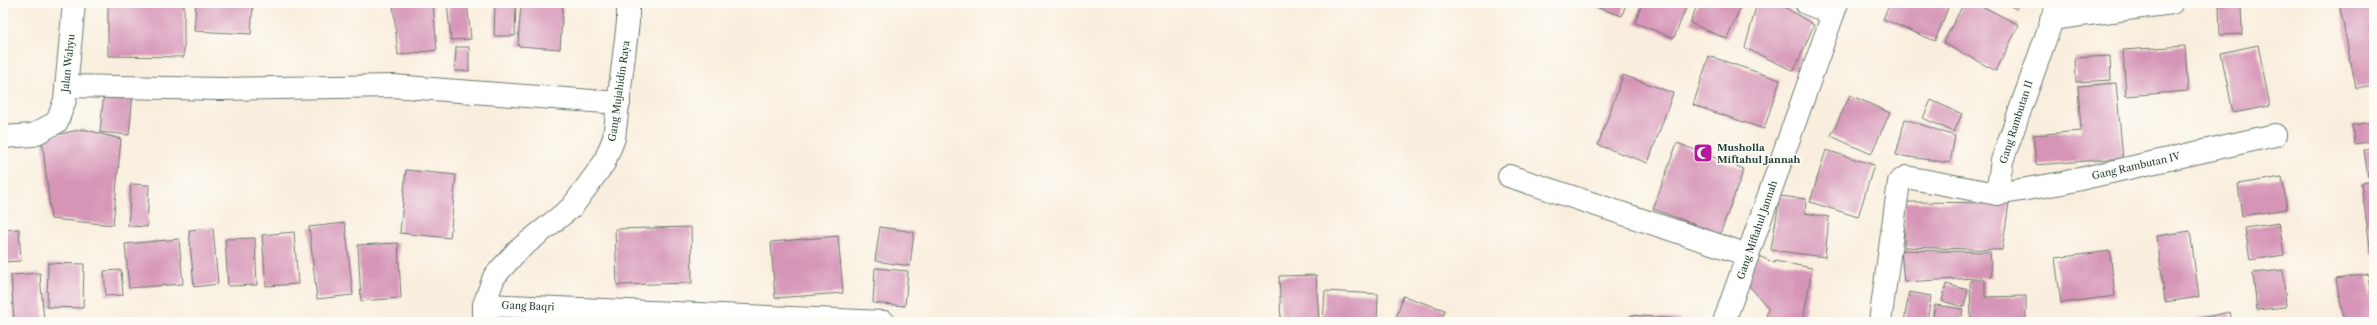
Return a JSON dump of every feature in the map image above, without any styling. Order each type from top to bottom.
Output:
[{"type":"street","name":"Jalan Wahyu","points":[[3,137],[33,135],[57,122],[65,100],[74,3]]},
{"type":"street","name":"Gang Mujahidin Raya","points":[[484,313],[494,277],[517,251],[572,207],[604,163],[614,138],[628,22],[628,3]]},
{"type":"street","points":[[1806,3],[1835,9]]},
{"type":"street","points":[[2054,11],[2172,3]]},
{"type":"street","name":"Gang Miftahul Jannah","points":[[1724,322],[1835,9]]},
{"type":"street","name":"Gang Rambutan II","points":[[1997,194],[2002,161],[2054,11]]},
{"type":"street","points":[[66,86],[222,89],[393,86],[618,103]]},
{"type":"street","name":"Gang Rambutan IV","points":[[1997,194],[2062,183],[2275,135]]},
{"type":"street","points":[[1509,176],[1748,255]]},
{"type":"street","points":[[1880,322],[1899,182],[1906,178],[1997,194]]},
{"type":"street","name":"Gang Baqri","points":[[484,313],[884,322]]},
{"type":"building","points":[[108,3],[184,3],[184,57],[108,56]]},
{"type":"building","points":[[196,3],[253,3],[251,34],[194,31]]},
{"type":"building","points":[[393,3],[433,3],[437,50],[398,55]]},
{"type":"building","points":[[447,3],[467,3],[471,39],[451,40]]},
{"type":"building","points":[[495,3],[516,3],[515,36],[494,36]]},
{"type":"building","points":[[521,3],[563,3],[560,49],[518,46]]},
{"type":"building","points":[[1584,3],[1626,3],[1622,16]]},
{"type":"building","points":[[1642,3],[1688,3],[1674,38],[1635,23]]},
{"type":"building","points":[[1698,3],[1742,3],[1727,39],[1690,23]]},
{"type":"building","points":[[1757,3],[1786,3],[1786,8],[1814,25],[1794,71],[1745,48]]},
{"type":"building","points":[[1890,3],[1936,3],[1948,8],[1935,41],[1883,19]]},
{"type":"building","points":[[1964,3],[1976,3],[2019,25],[1996,71],[1943,43]]},
{"type":"building","points":[[2005,3],[2019,3],[2016,9]]},
{"type":"building","points":[[2339,3],[2374,3],[2374,85],[2356,88]]},
{"type":"building","points":[[2219,5],[2241,5],[2242,34],[2220,35]]},
{"type":"building","points":[[2258,45],[2270,106],[2233,113],[2221,53]]},
{"type":"building","points":[[2185,46],[2188,91],[2126,96],[2123,50]]},
{"type":"building","points":[[456,47],[469,47],[469,71],[455,71]]},
{"type":"building","points":[[1709,56],[1780,80],[1764,129],[1693,105]]},
{"type":"building","points":[[2110,56],[2111,80],[2076,82],[2075,58]]},
{"type":"building","points":[[1623,75],[1673,93],[1648,163],[1598,145]]},
{"type":"building","points":[[2116,83],[2123,158],[2036,165],[2033,135],[2081,131],[2078,86]]},
{"type":"building","points":[[104,90],[133,93],[129,135],[100,132]]},
{"type":"building","points":[[1850,95],[1890,113],[1871,154],[1831,136]]},
{"type":"building","points":[[1931,100],[1962,114],[1954,132],[1923,118]]},
{"type":"building","points":[[1905,119],[1955,136],[1950,163],[1896,155]]},
{"type":"building","points":[[2374,122],[2374,141],[2354,144],[2352,125]]},
{"type":"building","points":[[83,129],[121,139],[113,225],[51,219],[42,138]]},
{"type":"building","points":[[1677,143],[1744,169],[1720,234],[1653,209]]},
{"type":"building","points":[[2374,149],[2374,176],[2368,177],[2364,150]]},
{"type":"building","points":[[1826,150],[1874,165],[1858,217],[1810,202]]},
{"type":"building","points":[[406,170],[456,175],[450,238],[400,233]]},
{"type":"building","points":[[2282,177],[2287,209],[2242,216],[2238,184]]},
{"type":"building","points":[[2374,181],[2374,254],[2371,254],[2361,183]]},
{"type":"building","points":[[131,184],[149,185],[147,227],[128,226]]},
{"type":"building","points":[[1780,196],[1806,199],[1805,213],[1829,217],[1825,257],[1771,250]]},
{"type":"building","points":[[1905,202],[2009,203],[2002,250],[1904,247]]},
{"type":"building","points":[[345,223],[353,295],[317,299],[309,227]]},
{"type":"building","points":[[2279,223],[2284,255],[2250,260],[2245,228]]},
{"type":"building","points":[[691,227],[692,283],[617,285],[615,229]]},
{"type":"building","points":[[880,227],[914,232],[910,266],[875,261]]},
{"type":"building","points":[[213,228],[218,284],[194,287],[189,230]]},
{"type":"building","points":[[19,229],[21,261],[3,262],[3,230]]},
{"type":"building","points":[[2190,231],[2199,297],[2165,302],[2157,236]]},
{"type":"building","points":[[294,232],[298,284],[266,286],[262,235]]},
{"type":"building","points":[[838,236],[843,293],[775,298],[771,242]]},
{"type":"building","points":[[255,238],[257,285],[228,286],[225,239]]},
{"type":"building","points":[[179,239],[183,284],[129,288],[125,244]]},
{"type":"building","points":[[398,243],[401,298],[361,301],[358,245]]},
{"type":"building","points":[[1901,250],[1990,252],[1992,277],[1904,282]]},
{"type":"building","points":[[2110,251],[2115,296],[2061,303],[2055,258]]},
{"type":"building","points":[[1756,255],[1775,263],[1775,261],[1812,268],[1803,322],[1766,318],[1768,308],[1745,281]]},
{"type":"building","points":[[48,263],[84,264],[83,308],[47,307]]},
{"type":"building","points":[[875,268],[908,271],[905,306],[873,303]]},
{"type":"building","points":[[121,270],[123,295],[106,296],[104,271]]},
{"type":"building","points":[[2283,270],[2286,307],[2257,310],[2253,273]]},
{"type":"building","points":[[40,273],[44,322],[14,322],[11,275]]},
{"type":"building","points":[[2368,274],[2374,322],[2344,322],[2336,279]]},
{"type":"building","points":[[1316,275],[1319,322],[1281,322],[1279,276]]},
{"type":"building","points":[[1970,280],[1985,280],[1985,297],[2026,296],[2026,322],[1971,322]]},
{"type":"building","points":[[1946,284],[1968,290],[1964,307],[1942,301]]},
{"type":"building","points":[[1325,291],[1378,294],[1377,322],[1323,322]]},
{"type":"building","points":[[1909,292],[1931,296],[1927,322],[1904,322]]},
{"type":"building","points":[[1403,296],[1445,310],[1441,322],[1395,322]]},
{"type":"building","points":[[1935,305],[1963,309],[1961,322],[1932,322]]},
{"type":"building","points":[[2230,312],[2232,322],[2191,322],[2191,320]]},
{"type":"building","points":[[1631,315],[1680,319],[1680,322],[1630,322]]},
{"type":"place","name":"Musholla Miftahul Jannah","points":[[1703,153]]}]
